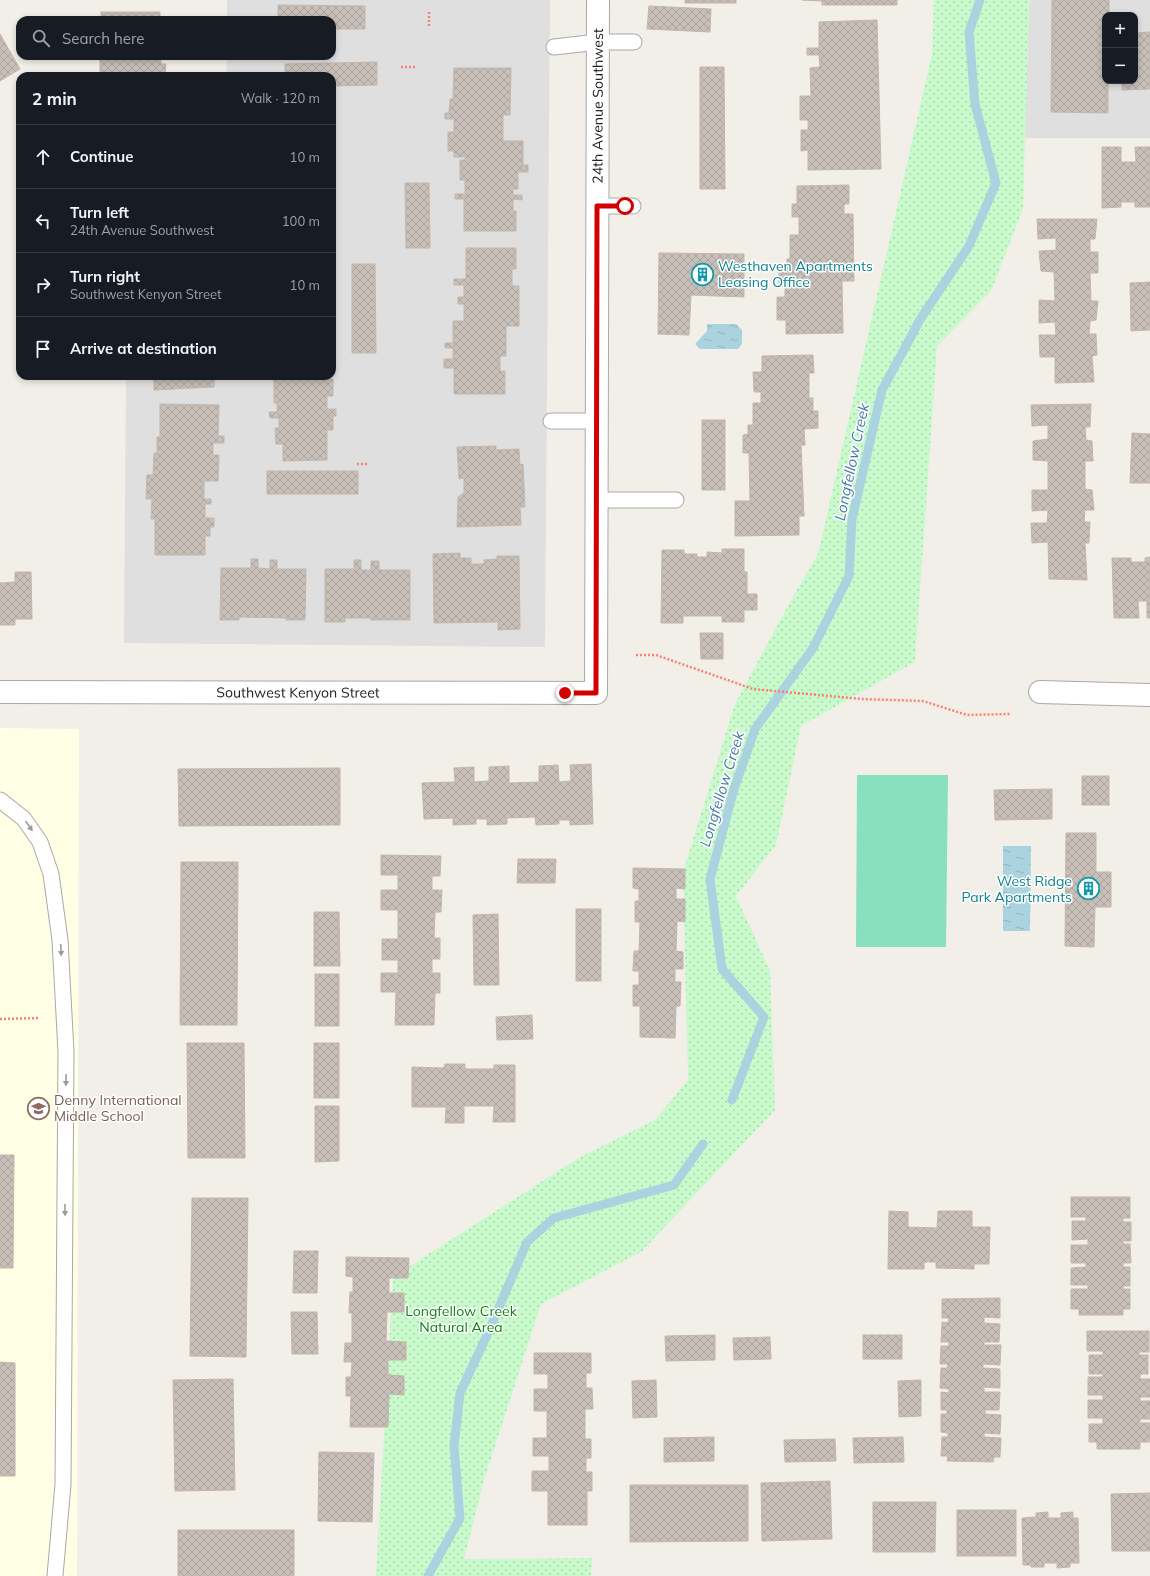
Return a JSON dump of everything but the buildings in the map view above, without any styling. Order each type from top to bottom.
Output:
[{"type":"street","name":"24th Avenue Southwest","points":[[596,693],[598,0]]},
{"type":"street","name":"Southwest Kenyon Street","points":[[0,692],[596,693]]},
{"type":"street","points":[[1040,692],[1150,695]]},
{"type":"lane","points":[[554,47],[598,42],[634,42]]},
{"type":"lane","points":[[597,206],[633,206]]},
{"type":"lane","points":[[551,421],[596,421]]},
{"type":"lane","points":[[596,500],[676,500]]},
{"type":"lane","points":[[0,800],[24,819],[40,842],[51,874],[60,940],[66,1052],[63,1484],[55,1576]]},
{"type":"path","points":[[429,12],[429,28]]},
{"type":"path","points":[[401,67],[417,67]]},
{"type":"path","points":[[357,464],[370,464]]},
{"type":"path","points":[[636,655],[656,655],[753,689],[862,699],[923,701],[966,715],[1010,714]]},
{"type":"path","points":[[0,1018],[46,1018]]},
{"type":"shaded area","points":[[227,0],[550,0],[545,647],[124,643],[126,380],[336,380],[336,72],[226,72],[227,60],[336,60],[336,16],[227,16]]},
{"type":"shaded area","points":[[1031,0],[1150,0],[1150,138],[1025,138],[1029,4]]},
{"type":"shaded area","name":"Denny International Middle School","points":[[0,728],[79,729],[77,1576],[0,1576]]},
{"type":"green space","name":"Longfellow Creek Natural Area","points":[[934,0],[1031,0],[1029,5],[1023,209],[991,291],[937,346],[915,662],[801,726],[776,845],[736,896],[770,971],[775,1110],[641,1252],[541,1304],[484,1480],[464,1559],[592,1558],[591,1576],[376,1576],[393,1277],[580,1157],[655,1120],[688,1080],[683,872],[735,704],[790,602],[818,554],[932,54]]},
{"type":"green space","points":[[857,775],[948,775],[946,947],[856,947]]},
{"type":"water","points":[[707,324],[736,324],[742,330],[742,344],[738,349],[700,349],[695,344],[707,331]]},
{"type":"water","points":[[1003,846],[1031,846],[1030,931],[1003,931]]},
{"type":"waterway","name":"Longfellow Creek","points":[[732,1100],[764,1017],[722,969],[710,879],[734,789],[755,729],[813,648],[849,576],[852,519],[882,390],[921,318],[969,246],[996,183],[975,104],[969,32],[980,0]]},
{"type":"waterway","name":"Longfellow Creek","points":[[428,1576],[460,1518],[454,1446],[460,1393],[527,1242],[554,1218],[674,1185],[703,1144]]},
{"type":"place","name":"Westhaven Apartments Leasing Office","points":[[702,274]]},
{"type":"place","name":"West Ridge Park Apartments","points":[[1088,889]]},
{"type":"place","name":"Denny International Middle School","points":[[39,1108]]},
{"type":"route","points":[[565,693],[596,693],[597,206],[625,206]]}]
